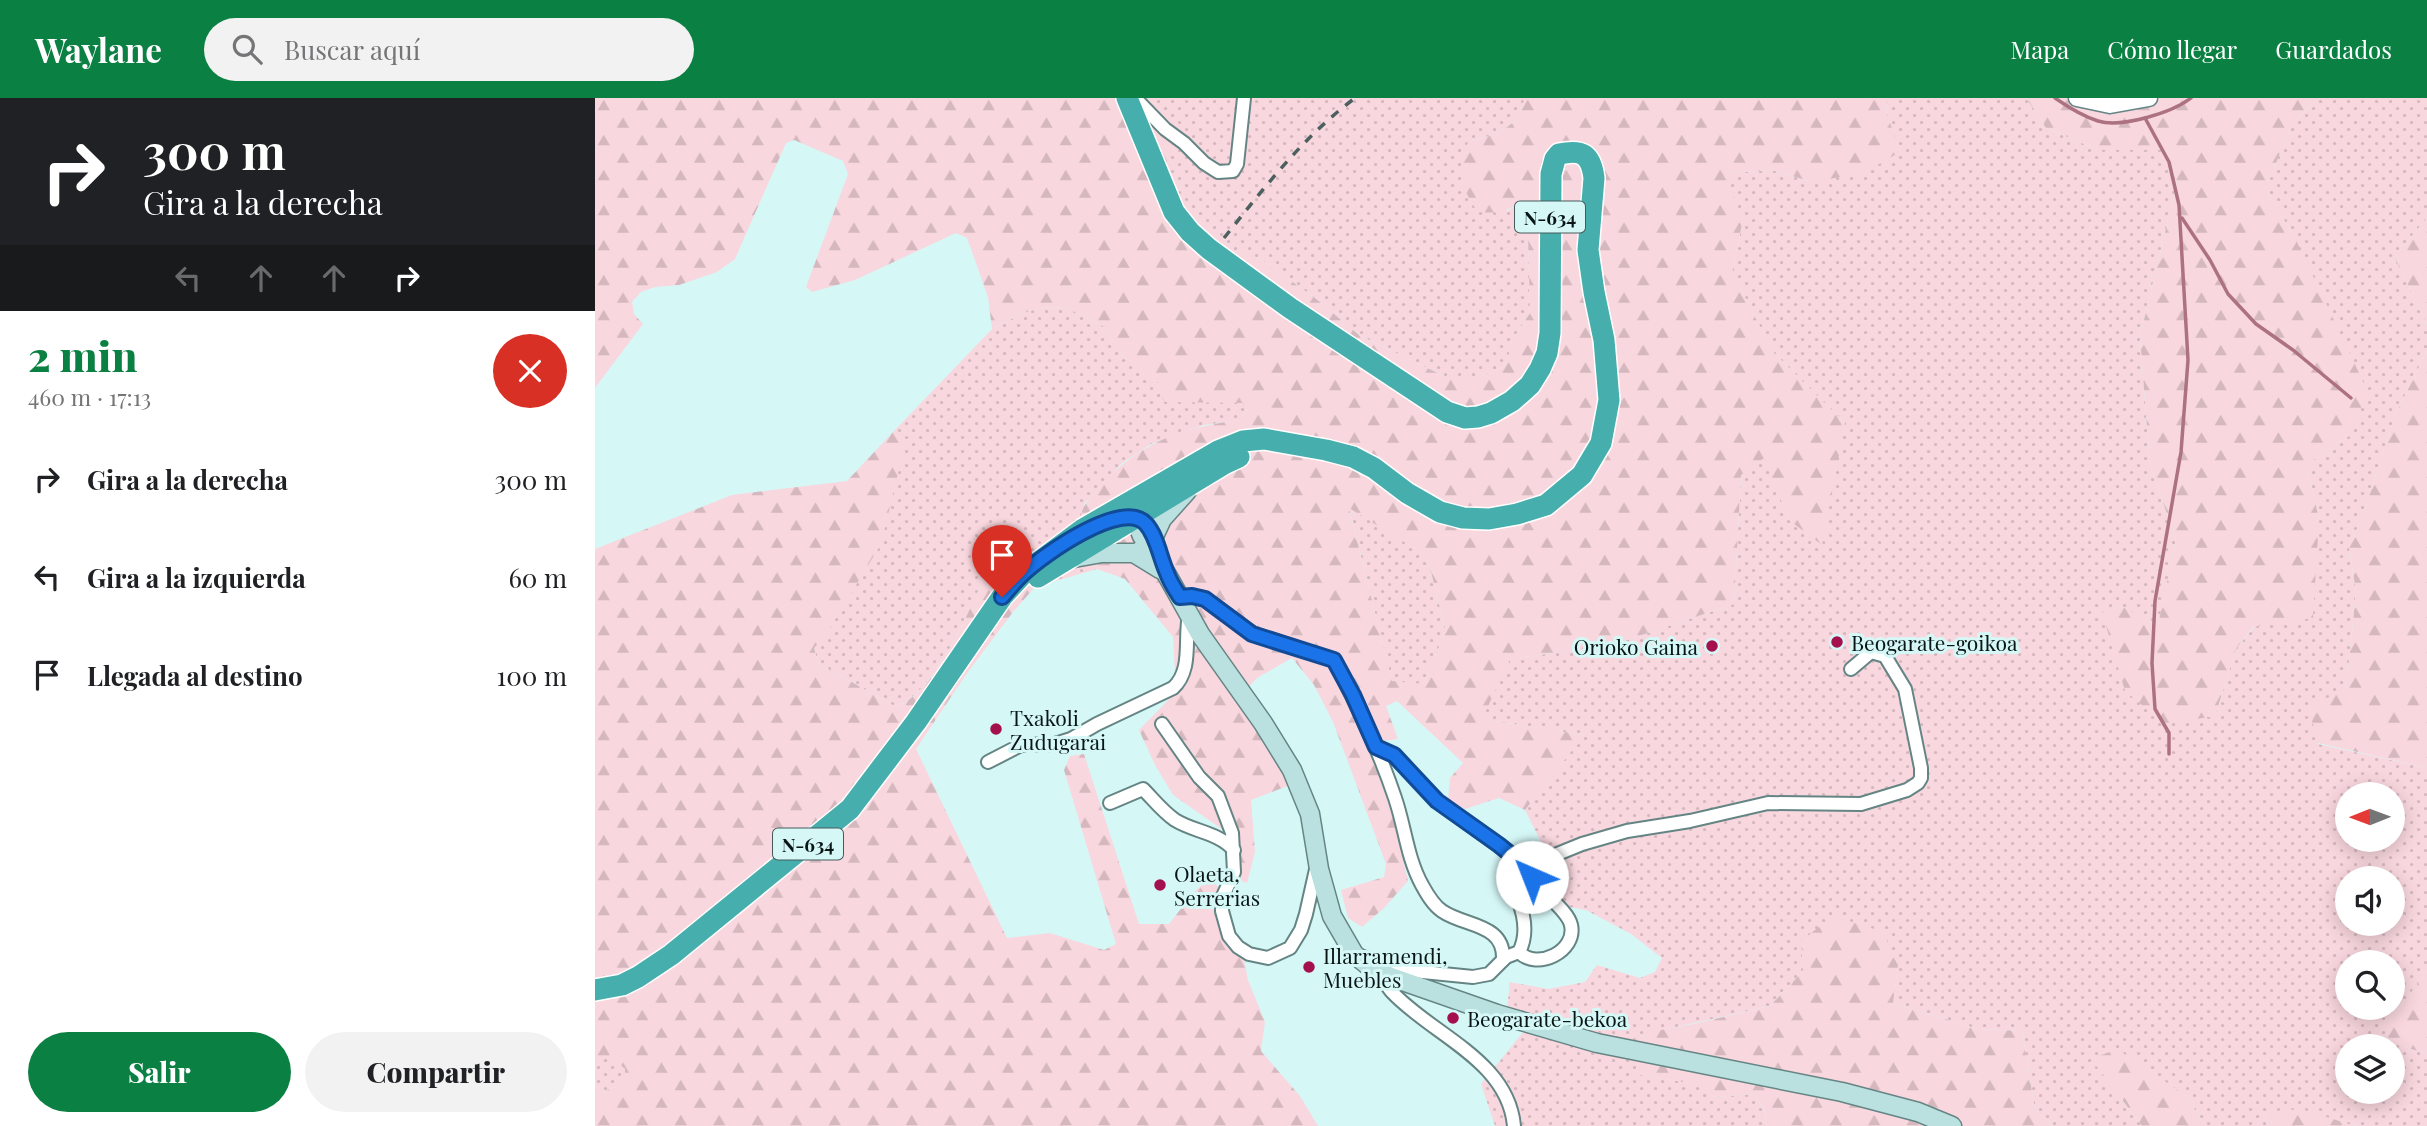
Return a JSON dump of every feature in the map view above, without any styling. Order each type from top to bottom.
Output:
[{"type":"highway","name":"N-634","points":[[595,990],[622,985],[671,955],[850,809],[972,642],[1083,529],[1190,476],[1218,451],[1243,441],[1264,439],[1353,457],[1440,512],[1463,518],[1489,519],[1546,505],[1582,475],[1601,443],[1609,400],[1604,340],[1588,250],[1594,178],[1590,162],[1585,155],[1570,152],[1559,154],[1553,167],[1550,212],[1550,333],[1547,353],[1540,369],[1530,385],[1512,401],[1491,413],[1465,418],[1447,412],[1381,370],[1290,308],[1190,232],[1174,212],[1127,98]]},
{"type":"highway","points":[[1060,554],[1118,517],[1137,517],[1143,501],[1190,476]]},
{"type":"main road","points":[[1060,554],[1083,555],[1145,546],[1190,476]]},
{"type":"main road","points":[[1137,517],[1145,522],[1145,546],[1167,575],[1189,615],[1292,769],[1310,814],[1318,862],[1332,916],[1355,955],[1380,973],[1497,1014],[1597,1043],[1842,1092],[1918,1112],[1952,1126]]},
{"type":"street","points":[[1135,98],[1165,130],[1184,143],[1204,163],[1224,173],[1233,171],[1237,164],[1244,98]]},
{"type":"street","points":[[2077,98],[2110,105],[2149,98]]},
{"type":"street","points":[[1180,597],[1205,599],[1252,634],[1334,660],[1376,747],[1396,801],[1409,856],[1421,884],[1441,911],[1490,930],[1498,937],[1503,960]]},
{"type":"street","points":[[988,762],[1021,745],[1055,744],[1071,739],[1173,688],[1178,683],[1185,664],[1189,615]]},
{"type":"street","points":[[1531,871],[1537,864],[1555,855],[1627,831],[1690,821],[1767,803],[1861,804],[1912,788],[1921,778],[1921,768],[1905,689],[1885,656],[1871,652],[1851,669]]},
{"type":"street","points":[[1161,723],[1199,778],[1218,796],[1232,834],[1234,872],[1223,896],[1222,911],[1229,936],[1237,947],[1249,954],[1268,958],[1290,948],[1301,930],[1318,862]]},
{"type":"street","points":[[1376,747],[1394,755],[1437,801],[1531,871],[1535,883],[1568,917],[1571,936],[1554,956],[1543,960],[1525,958],[1519,952]]},
{"type":"street","points":[[1110,803],[1143,789],[1175,820],[1213,834],[1234,850]]},
{"type":"street","points":[[1355,955],[1413,971],[1473,977],[1489,974],[1495,971],[1503,960],[1519,952],[1523,945],[1521,907],[1508,881]]},
{"type":"street","points":[[1380,973],[1391,990],[1467,1050],[1503,1088],[1513,1109],[1514,1126]]},
{"type":"green space","points":[[595,98],[1139,98],[1173,140],[1163,176],[1173,202],[1230,256],[1242,253],[1259,258],[1315,298],[1359,335],[1450,379],[1474,379],[1506,366],[1512,341],[1530,313],[1529,206],[1521,203],[1500,212],[1477,211],[1461,178],[1468,142],[1505,129],[1518,116],[1524,98],[1888,98],[1886,111],[1900,152],[1863,173],[1812,182],[1772,170],[1727,173],[1742,224],[1732,272],[1773,352],[1845,423],[1822,545],[1789,520],[1764,458],[1741,475],[1734,604],[1612,645],[1510,659],[1482,719],[1584,735],[1525,810],[1499,798],[1465,809],[1448,800],[1450,778],[1463,763],[1397,701],[1386,706],[1398,739],[1366,743],[1390,803],[1408,881],[1384,908],[1362,927],[1348,918],[1341,890],[1384,877],[1386,864],[1333,722],[1314,685],[1292,658],[1257,678],[1237,700],[1290,785],[1251,800],[1255,852],[1247,883],[1227,876],[1226,832],[1173,795],[1139,730],[1176,692],[1173,637],[1125,579],[1097,569],[1081,535],[1080,517],[1084,507],[1115,471],[1146,448],[1180,433],[1240,420],[1248,410],[1242,403],[1165,402],[1160,395],[1163,386],[1121,354],[1103,326],[1067,308],[1043,307],[1021,314],[992,329],[988,297],[967,238],[956,233],[855,280],[812,292],[806,287],[848,174],[843,161],[794,140],[786,143],[735,259],[717,272],[679,285],[655,287],[641,292],[632,302],[634,314],[643,324],[595,388]],"holes":[[[1349,508],[1427,556],[1446,631],[1423,684],[1392,681]]]},
{"type":"green space","points":[[1139,98],[1524,98],[1518,116],[1505,129],[1468,142],[1507,211],[1522,202],[1529,206],[1530,313],[1512,341],[1506,366],[1474,379],[1450,379],[1359,335],[1315,298],[1259,258],[1230,256],[1186,222]]},
{"type":"green space","points":[[1888,98],[2026,98],[2046,128],[2098,150],[2166,150],[2177,182],[2140,337],[2150,466],[2176,539],[2158,626],[2121,606],[2103,613],[2215,716],[2236,649],[2254,627],[2319,519],[2308,471],[2314,459],[2349,436],[2295,238],[2265,189],[2293,123],[2318,98],[2427,98],[2427,218],[2394,257],[2427,324],[2427,351],[2396,413],[2362,518],[2349,546],[2356,592],[2346,690],[2318,744],[2427,768],[2427,972],[2405,1000],[2405,950],[2335,950],[2335,1020],[2391,1020],[2388,1034],[2335,1034],[2335,1104],[2405,1104],[2405,1047],[2427,1054],[2427,1126],[2359,1126],[2265,1112],[2267,1126],[2206,1126],[2185,1095],[2122,1100],[2142,1126],[2053,1126],[2035,1110],[2022,1031],[1978,1029],[1893,1003],[1898,965],[1803,971],[1770,1006],[1645,1034],[1635,1074],[1701,1085],[1713,1097],[1755,1094],[1766,1115],[1764,1126],[1495,1126],[1481,1084],[1524,1031],[1507,1009],[1510,982],[1548,989],[1585,982],[1597,965],[1640,978],[1655,972],[1662,958],[1631,934],[1586,910],[1569,907],[1537,875],[1536,858],[1545,850],[1525,810],[1584,735],[1481,719],[1510,659],[1612,645],[1734,604],[1741,475],[1764,457],[1789,520],[1845,423],[1773,352],[1732,272],[1742,224],[1726,173],[1772,170],[1812,182],[1899,152],[1886,111]]},
{"type":"green space","points":[[2026,98],[2318,98],[2293,123],[2265,189],[2295,238],[2368,392],[2349,436],[2314,459],[2308,471],[2319,519],[2313,618],[2253,627],[2236,649],[2215,716],[2165,724],[2125,691],[2102,612],[2121,606],[2158,625],[2176,539],[2150,466],[2140,337],[2177,182],[2166,150],[2098,150],[2046,128]]},
{"type":"green space","points":[[2427,218],[2427,324],[2394,257]]},
{"type":"green space","points":[[1043,307],[1067,308],[1103,326],[1121,354],[1163,386],[1165,402],[1242,402],[1248,410],[1240,420],[1204,425],[1151,444],[1121,464],[1084,504],[1083,540],[1097,569],[1035,587],[1037,569],[989,566],[963,623],[939,666],[911,698],[896,707],[818,663],[814,648],[825,636],[906,440],[893,432],[992,329],[1021,314]]},
{"type":"green space","points":[[2427,351],[2427,768],[2318,743],[2308,706],[2346,690],[2356,592],[2349,546],[2362,518],[2396,413]]},
{"type":"green space","points":[[893,432],[906,440],[881,544],[825,636],[814,648],[818,663],[896,707],[911,698],[939,666],[963,623],[989,565],[1008,566],[1023,558],[1037,569],[1035,587],[965,676],[916,749],[1007,938],[1050,933],[1104,950],[1116,944],[1064,770],[1070,756],[1084,754],[1139,924],[1169,924],[1194,892],[1212,877],[1219,889],[1214,912],[1224,939],[1244,960],[1248,980],[1265,1022],[1261,1051],[1300,1096],[1318,1126],[595,1126],[595,1095],[625,1083],[625,1069],[614,1059],[595,1057],[595,549],[732,495],[847,481]]},
{"type":"green space","points":[[1349,507],[1427,556],[1446,631],[1423,684],[1392,682]]},
{"type":"green space","points":[[1833,916],[1883,932],[1898,965],[1893,1003],[1978,1029],[2022,1031],[2035,1110],[2053,1126],[1764,1126],[1766,1114],[1755,1094],[1713,1097],[1700,1085],[1635,1074],[1645,1033],[1770,1006],[1803,971],[1801,941]]},
{"type":"green space","points":[[2427,972],[2427,1054],[2405,1047],[2405,1034],[2388,1034],[2391,1020],[2405,1020],[2405,1000]]},
{"type":"green space","points":[[2117,1049],[2185,1095],[2206,1126],[2142,1126],[2091,1059]]},
{"type":"green space","points":[[595,1057],[614,1059],[625,1069],[625,1083],[595,1095]]},
{"type":"green space","points":[[2301,1109],[2359,1126],[2267,1126],[2265,1112]]},
{"type":"waterway","points":[[2055,98],[2086,117],[2108,123],[2146,118],[2172,109],[2191,98]]},
{"type":"waterway","points":[[2145,118],[2169,162],[2179,205],[2188,360],[2181,452],[2155,601],[2152,663],[2155,709],[2169,733],[2169,754]]},
{"type":"waterway","points":[[2182,218],[2210,260],[2228,294],[2256,324],[2293,350],[2351,398]]},
{"type":"railway","points":[[1224,238],[1301,146],[1355,98]]},
{"type":"place","name":"Beogarate-goikoa","points":[[1837,642]]},
{"type":"place","name":"Orioko Gaina","points":[[1712,646]]},
{"type":"place","name":"Txakoli Zudugarai","points":[[996,729]]},
{"type":"place","name":"Olaeta, Serrerias","points":[[1160,885]]},
{"type":"place","name":"Illarramendi, Muebles","points":[[1309,967]]},
{"type":"place","name":"Beogarate-bekoa","points":[[1453,1018]]},
{"type":"route","points":[[1002,597],[1024,573],[1059,546],[1118,517],[1137,517],[1145,522],[1150,530],[1167,575],[1180,597],[1205,599],[1252,634],[1334,660],[1376,747],[1394,755],[1437,801],[1525,865],[1531,871],[1532,877]]}]
